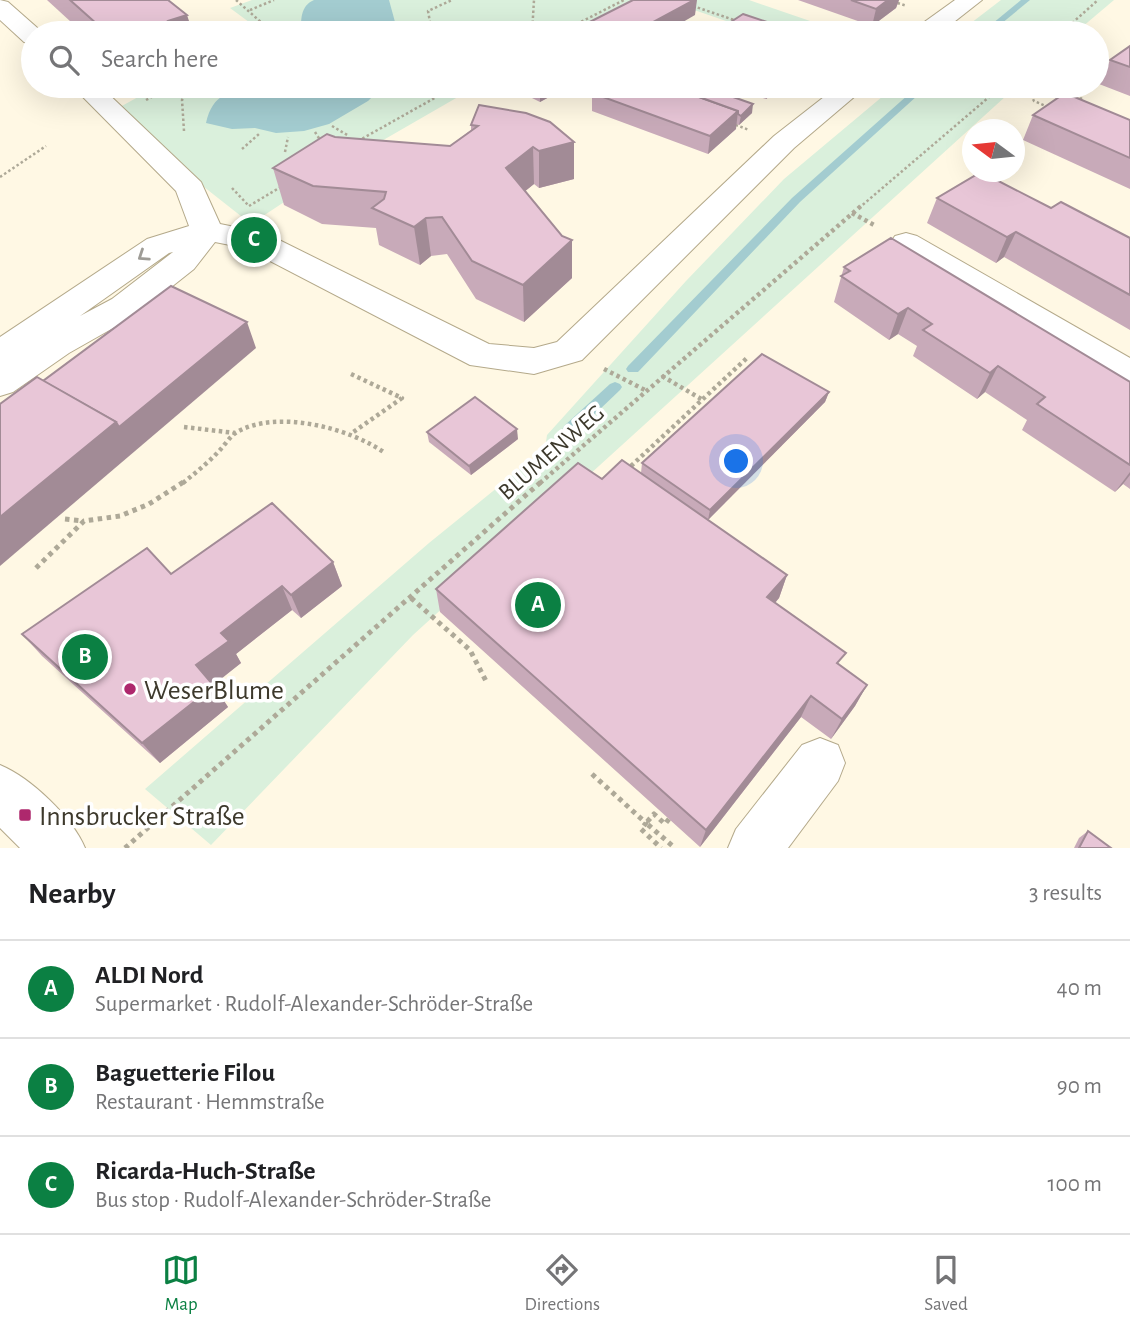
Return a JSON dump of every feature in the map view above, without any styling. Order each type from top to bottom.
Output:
[{"type":"street","points":[[941,21],[970,0]]},
{"type":"street","points":[[0,6],[21,26]]},
{"type":"street","points":[[97,98],[190,188],[207,231]]},
{"type":"street","points":[[0,354],[158,246],[207,231],[254,240],[483,356],[534,361],[569,351],[784,142],[839,98]]},
{"type":"street","points":[[0,383],[56,344],[124,307],[182,262],[207,231]]},
{"type":"street","points":[[906,243],[1130,375]]},
{"type":"street","points":[[755,848],[820,763]]},
{"type":"street","points":[[0,790],[58,848]]},
{"type":"path","points":[[236,0],[261,21]]},
{"type":"path","points":[[250,10],[274,0]]},
{"type":"path","points":[[430,21],[428,10],[452,0]]},
{"type":"path","points":[[533,21],[534,0]]},
{"type":"path","points":[[583,21],[624,0]]},
{"type":"path","points":[[1074,21],[1098,0]]},
{"type":"path","points":[[688,4],[736,21]]},
{"type":"path","points":[[184,98],[183,127],[186,138]]},
{"type":"path","points":[[355,143],[433,98]]},
{"type":"path","name":"BLUMENWEG","points":[[125,848],[662,376],[988,98]]},
{"type":"path","points":[[1031,98],[1035,103],[1056,109]]},
{"type":"path","points":[[1081,98],[1081,104]]},
{"type":"path","points":[[724,121],[784,142]]},
{"type":"path","points":[[332,126],[349,136]]},
{"type":"path","points":[[315,132],[323,145]]},
{"type":"path","points":[[242,149],[258,134]]},
{"type":"path","points":[[285,152],[288,137]]},
{"type":"path","points":[[0,177],[46,146]]},
{"type":"path","points":[[207,231],[293,180]]},
{"type":"path","points":[[852,213],[876,226]]},
{"type":"path","points":[[631,466],[748,357]]},
{"type":"path","points":[[351,374],[402,398],[351,434]]},
{"type":"path","points":[[662,376],[703,400]]},
{"type":"path","points":[[65,519],[84,521],[120,516],[149,504],[183,483],[217,453],[234,433],[253,425],[280,422],[313,424],[367,439],[385,453]]},
{"type":"path","points":[[184,427],[234,433]]},
{"type":"path","points":[[36,568],[84,521]]},
{"type":"path","points":[[411,598],[470,650],[486,681]]},
{"type":"path","points":[[470,650],[479,642]]},
{"type":"path","points":[[592,774],[675,848]]},
{"type":"path","points":[[661,848],[641,830],[654,814],[665,824],[669,819]]},
{"type":"green space","points":[[252,0],[639,0],[599,21],[248,21],[230,8]]},
{"type":"green space","points":[[665,0],[749,0],[810,21],[726,21]]},
{"type":"green space","points":[[1001,0],[1114,0],[1089,21],[974,21]]},
{"type":"green space","points":[[136,98],[456,98],[340,165],[251,224],[185,172],[120,107]]},
{"type":"green space","points":[[881,98],[1004,98],[981,119],[962,119],[962,136],[413,635],[211,845],[145,789],[429,543],[545,449],[547,435],[686,281],[784,179]]},
{"type":"water","points":[[314,0],[389,0],[395,21],[301,21],[309,3]]},
{"type":"water","points":[[371,98],[329,124],[304,131],[276,133],[255,128],[232,129],[206,123],[213,105],[218,100]]},
{"type":"building","points":[[70,0],[168,0],[187,15],[168,21],[94,21]]},
{"type":"building","points":[[633,0],[694,0],[655,21],[592,21]]},
{"type":"building","points":[[851,0],[888,0],[876,9]]},
{"type":"building","points":[[743,14],[764,21],[732,21]]},
{"type":"building","points":[[1130,46],[1130,67],[1110,60]]},
{"type":"building","points":[[606,98],[702,98],[738,111],[710,136]]},
{"type":"building","points":[[702,98],[736,98],[753,104],[741,116],[738,111]]},
{"type":"building","points":[[1058,98],[1077,98],[1130,120],[1130,158],[1033,115]]},
{"type":"building","points":[[479,105],[526,113],[550,122],[574,142],[539,151],[533,147],[506,168],[562,236],[572,240],[523,285],[472,261],[442,217],[426,218],[414,227],[372,208],[384,199],[386,192],[313,186],[273,168],[327,134],[335,137],[450,146],[478,126],[471,125]]},
{"type":"building","points":[[964,182],[1000,182],[1051,208],[1061,202],[1130,238],[1130,295],[1016,232],[1007,237],[937,198]]},
{"type":"building","points":[[891,238],[1130,382],[1130,465],[1037,404],[1045,397],[998,366],[990,373],[923,330],[932,324],[908,308],[898,314],[841,276],[850,271],[844,267]]},
{"type":"building","points":[[171,286],[247,322],[119,427],[116,422],[43,381]]},
{"type":"building","points":[[762,354],[829,392],[710,510],[642,463]]},
{"type":"building","points":[[37,377],[116,422],[0,517],[0,404]]},
{"type":"building","points":[[475,397],[517,429],[469,466],[427,432]]},
{"type":"building","points":[[622,460],[787,575],[767,597],[846,653],[837,663],[867,685],[842,719],[811,696],[706,830],[436,589],[578,463],[602,479]]},
{"type":"building","points":[[272,503],[333,562],[291,595],[282,586],[221,633],[229,641],[196,665],[214,686],[142,743],[22,634],[147,548],[171,574]]},
{"type":"building","points":[[1088,831],[1111,848],[1079,848]]},
{"type":"waterway","points":[[1000,21],[1026,0]]},
{"type":"waterway","points":[[633,369],[796,200],[910,98]]},
{"type":"waterway","points":[[569,430],[615,387]]},
{"type":"place","name":"Ricarda-Huch-Straße","points":[[254,240]]},
{"type":"place","name":"ALDI Nord","points":[[538,605]]},
{"type":"place","name":"Baguetterie Filou","points":[[85,657]]},
{"type":"place","name":"WeserBlume","points":[[130,689]]},
{"type":"place","name":"Innsbrucker Straße","points":[[25,815]]}]
